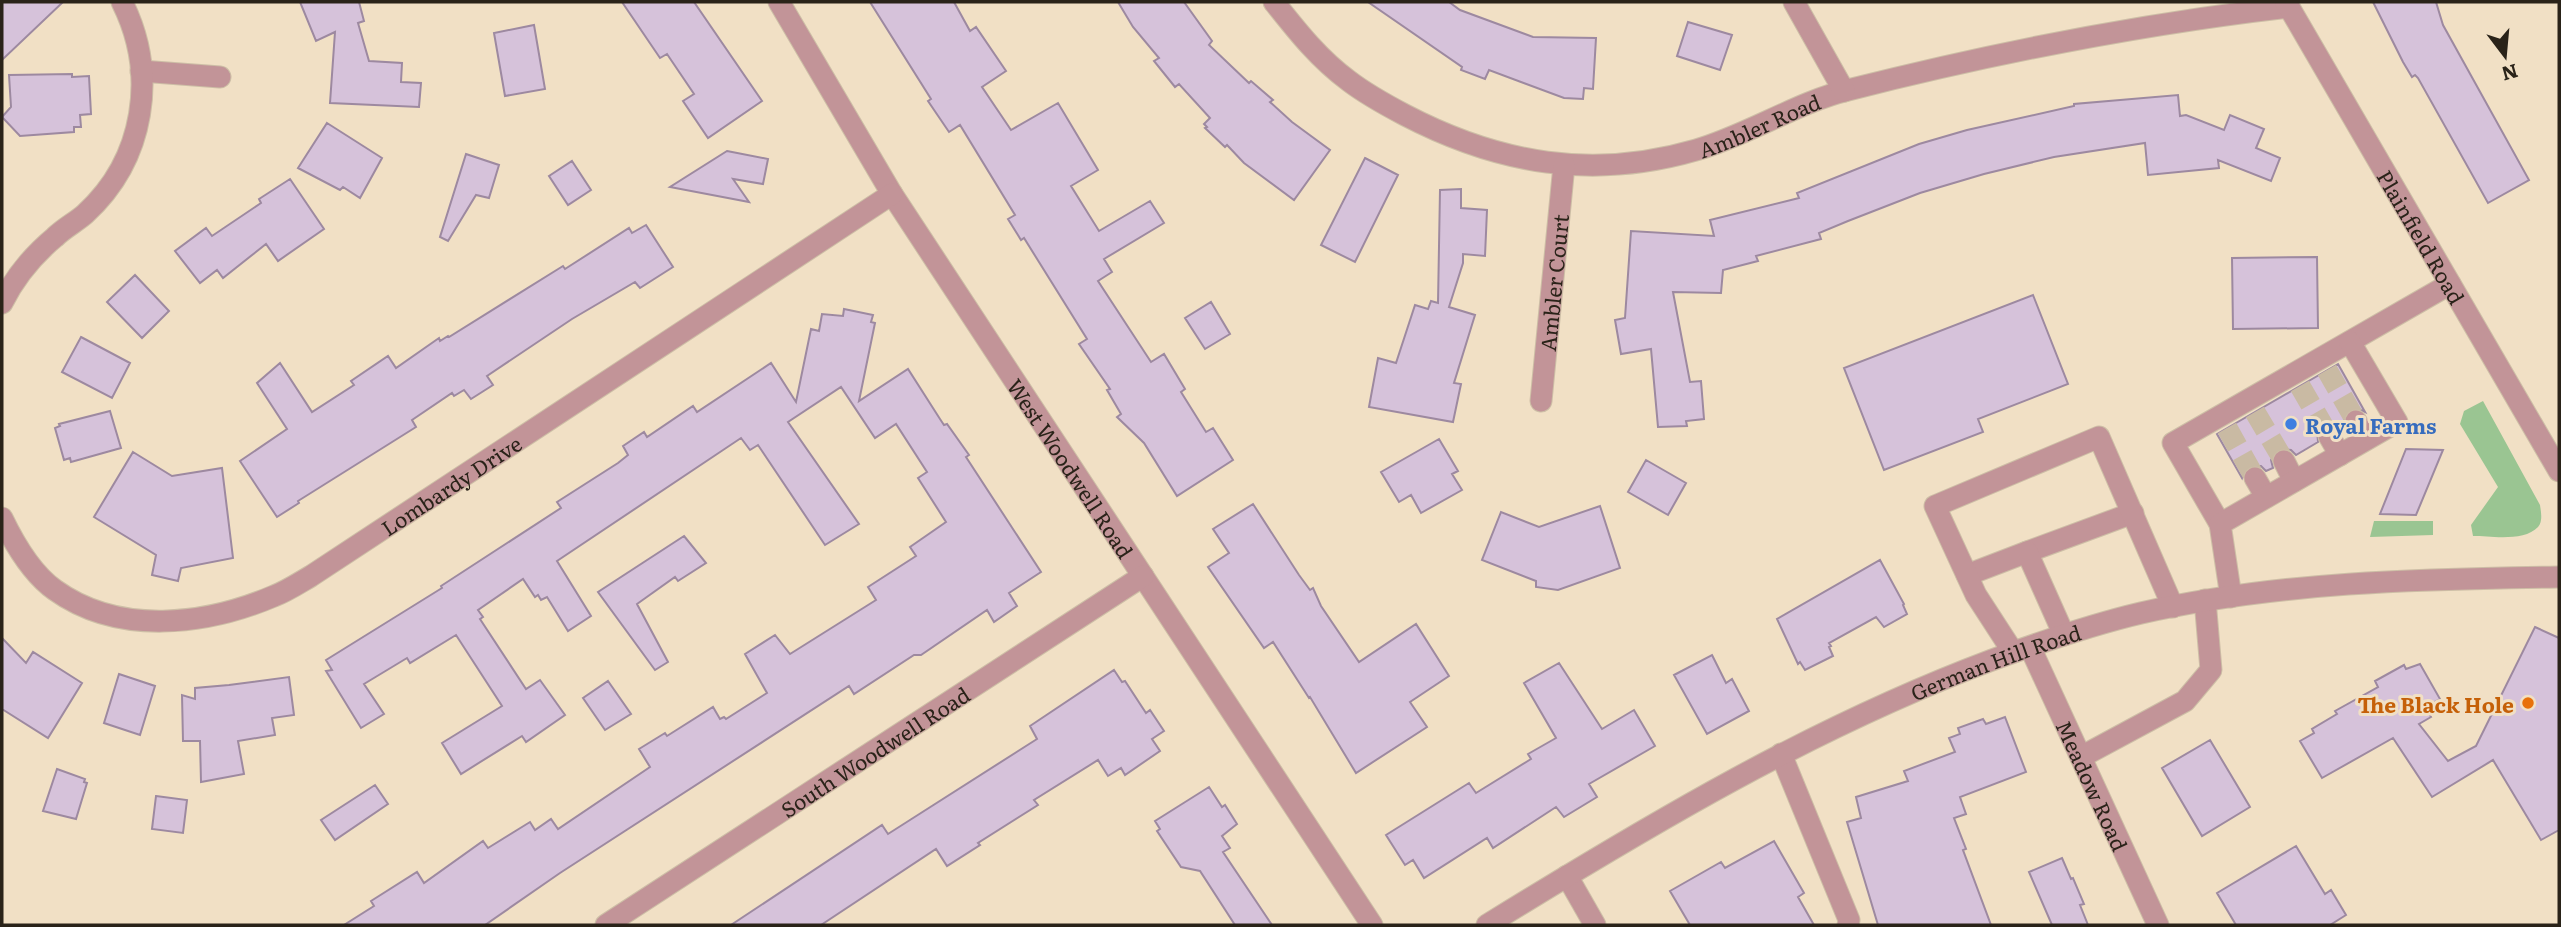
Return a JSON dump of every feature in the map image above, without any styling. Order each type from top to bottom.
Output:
[{"type":"street","points":[[2,303],[11,285],[31,258],[56,235],[86,214],[113,181],[130,153],[139,127],[143,102],[136,40],[122,2]]},
{"type":"street","name":"West Woodwell Road","points":[[779,2],[892,194],[1372,925]]},
{"type":"street","name":"Ambler Road","points":[[1274,2],[1302,37],[1350,82],[1383,103],[1465,142],[1536,163],[1621,166],[1697,150],[1844,91],[1951,65],[2099,35],[2288,4]]},
{"type":"street","points":[[1794,2],[1844,91]]},
{"type":"street","name":"Plainfield Road","points":[[2288,4],[2559,471]]},
{"type":"street","points":[[141,71],[220,78]]},
{"type":"street","name":"Ambler Court","points":[[1541,401],[1564,165]]},
{"type":"street","name":"Lombardy Drive","points":[[2,518],[25,558],[54,590],[103,613],[170,622],[204,618],[276,596],[312,576],[892,194]]},
{"type":"street","points":[[2231,597],[2220,524],[2173,443],[2223,422],[2252,406],[2324,364],[2350,342],[2450,284]]},
{"type":"street","points":[[2220,524],[2294,481],[2334,445],[2361,430],[2396,422],[2350,342]]},
{"type":"street","name":"Meadow Road","points":[[2133,513],[2099,437],[1935,506],[1976,595],[2022,650],[2081,757],[2158,925]]},
{"type":"street","points":[[2284,461],[2294,481]]},
{"type":"street","points":[[2255,478],[2266,497]]},
{"type":"street","points":[[1968,575],[2133,513],[2174,607]]},
{"type":"street","points":[[2026,552],[2064,635]]},
{"type":"street","name":"South Woodwell Road","points":[[606,925],[1143,576]]},
{"type":"street","name":"German Hill Road","points":[[1487,925],[1567,876],[1781,754],[1909,693],[2064,635],[2205,600],[2286,589],[2376,582],[2559,577]]},
{"type":"street","points":[[2081,757],[2185,701],[2211,670],[2205,600]]},
{"type":"street","points":[[1781,754],[1849,920],[1848,925]]},
{"type":"street","points":[[1567,876],[1595,925]]},
{"type":"green space","points":[[2483,401],[2540,505],[2540,525],[2524,535],[2473,536],[2471,525],[2498,487],[2460,424],[2464,411]]},
{"type":"green space","points":[[2374,521],[2433,521],[2433,535],[2370,537]]},
{"type":"building","points":[[2,2],[63,2],[2,60]]},
{"type":"building","points":[[300,2],[359,2],[364,21],[358,23],[369,61],[402,63],[401,82],[421,83],[419,107],[330,103],[335,32],[316,41]]},
{"type":"building","points":[[622,2],[694,2],[762,101],[708,138],[683,101],[694,94],[667,54],[660,58]]},
{"type":"building","points":[[870,2],[954,2],[970,31],[976,27],[1006,71],[982,87],[1011,130],[1058,103],[1098,170],[1071,186],[1099,231],[1150,201],[1164,223],[1104,259],[1112,272],[1098,281],[1151,362],[1164,354],[1185,389],[1181,392],[1206,432],[1213,428],[1233,460],[1177,496],[1144,443],[1117,417],[1121,414],[1107,390],[1110,389],[1079,344],[1087,339],[1024,238],[1021,240],[1008,219],[1015,215],[960,125],[949,132]]},
{"type":"building","points":[[1118,2],[1184,2],[1212,41],[1209,45],[1249,83],[1251,81],[1273,100],[1270,102],[1292,122],[1330,150],[1294,200],[1244,163],[1205,128],[1207,127],[1204,124],[1210,118],[1179,84],[1175,87],[1154,61],[1159,58],[1133,27]]},
{"type":"building","points":[[1368,2],[1449,2],[1460,10],[1533,37],[1596,38],[1593,89],[1584,88],[1583,99],[1564,98],[1489,70],[1485,79],[1461,70],[1462,67]]},
{"type":"building","points":[[2373,2],[2436,2],[2443,25],[2529,180],[2488,203],[2418,78],[2415,75],[2412,77],[2403,62]]},
{"type":"building","points":[[1688,22],[1732,35],[1720,70],[1677,56]]},
{"type":"building","points":[[534,25],[545,89],[505,96],[494,33]]},
{"type":"building","points":[[72,74],[72,77],[89,76],[91,114],[80,115],[81,127],[74,127],[74,132],[20,136],[2,117],[11,107],[9,75]]},
{"type":"building","points":[[2178,95],[2180,116],[2186,115],[2224,130],[2230,115],[2264,129],[2256,148],[2280,158],[2271,181],[2218,160],[2219,168],[2148,175],[2145,143],[2054,157],[1984,174],[1920,193],[1848,221],[1819,233],[1821,239],[1756,256],[1758,261],[1723,270],[1721,293],[1673,292],[1690,382],[1701,381],[1704,419],[1686,421],[1687,426],[1658,427],[1651,349],[1621,354],[1615,320],[1625,318],[1631,231],[1714,236],[1710,220],[1799,198],[1797,193],[1919,144],[2074,104]]},
{"type":"building","points":[[327,123],[382,158],[360,198],[343,187],[340,190],[298,168]]},
{"type":"building","points":[[727,151],[768,159],[763,184],[733,179],[749,202],[670,187]]},
{"type":"building","points":[[466,154],[499,165],[489,198],[476,195],[448,241],[440,237]]},
{"type":"building","points":[[1365,158],[1398,175],[1355,262],[1321,245]]},
{"type":"building","points":[[572,161],[591,190],[568,205],[549,176]]},
{"type":"building","points":[[290,179],[324,229],[278,261],[266,244],[223,278],[217,270],[200,283],[175,251],[206,228],[212,236],[261,203],[259,199]]},
{"type":"building","points":[[1461,189],[1461,208],[1487,210],[1485,256],[1463,254],[1463,263],[1449,307],[1475,315],[1454,383],[1461,384],[1453,422],[1369,407],[1378,358],[1396,363],[1415,305],[1428,309],[1431,301],[1438,303],[1440,190]]},
{"type":"building","points":[[646,225],[673,267],[640,288],[635,282],[572,319],[487,376],[493,385],[471,399],[464,390],[454,396],[452,393],[412,420],[416,427],[277,517],[240,461],[287,429],[257,383],[280,363],[312,412],[354,385],[351,381],[388,356],[396,368],[439,338],[440,341],[449,337],[629,228],[632,233]]},
{"type":"building","points":[[2317,257],[2318,328],[2233,329],[2232,258]]},
{"type":"building","points":[[135,275],[169,311],[142,338],[107,302]]},
{"type":"building","points":[[2033,295],[2068,384],[1978,419],[1983,432],[1884,470],[1844,368]]},
{"type":"building","points":[[1211,302],[1230,334],[1205,349],[1185,318]]},
{"type":"building","points":[[844,309],[873,315],[871,322],[875,323],[859,401],[908,369],[944,425],[947,424],[969,455],[966,457],[1041,572],[1009,593],[1017,606],[994,622],[987,610],[921,655],[914,655],[854,694],[849,686],[560,873],[485,925],[344,925],[374,906],[371,901],[417,872],[424,883],[483,841],[488,848],[530,822],[535,830],[551,819],[558,829],[650,767],[639,749],[665,733],[667,736],[713,707],[720,719],[726,719],[767,693],[745,654],[775,635],[790,654],[876,600],[868,587],[916,556],[910,547],[946,522],[918,478],[927,472],[896,424],[875,438],[841,387],[788,422],[859,524],[825,545],[758,445],[750,450],[741,438],[557,561],[591,616],[568,631],[547,597],[541,600],[538,595],[535,597],[523,579],[478,610],[483,617],[480,619],[526,689],[540,680],[565,715],[526,742],[522,736],[461,774],[442,743],[502,706],[456,635],[410,663],[407,658],[364,684],[384,714],[361,728],[326,671],[332,670],[326,660],[442,588],[441,586],[561,508],[557,502],[628,455],[623,446],[644,432],[647,437],[693,406],[697,412],[771,363],[796,402],[811,329],[819,331],[822,314],[843,316]]},
{"type":"building","points":[[81,337],[130,363],[112,398],[62,372]]},
{"type":"building","name":"Royal Farms","points":[[2338,364],[2365,412],[2357,408],[2350,409],[2344,415],[2344,427],[2340,429],[2335,424],[2323,424],[2317,430],[2318,442],[2296,455],[2291,450],[2279,449],[2271,460],[2273,468],[2266,471],[2261,466],[2249,466],[2242,478],[2217,434]]},
{"type":"building","points":[[110,411],[121,448],[71,462],[70,458],[64,460],[55,428],[60,426],[59,424]]},
{"type":"building","points":[[1439,439],[1458,471],[1452,474],[1462,490],[1421,513],[1411,495],[1399,502],[1381,472]]},
{"type":"building","name":"Royal Farms","points":[[2406,449],[2443,450],[2416,515],[2380,514]]},
{"type":"building","points":[[133,452],[172,476],[222,468],[233,558],[181,568],[178,581],[152,575],[156,555],[94,517]]},
{"type":"building","points":[[1646,460],[1686,483],[1668,515],[1628,492]]},
{"type":"building","points":[[1253,504],[1299,575],[1310,590],[1313,588],[1321,606],[1359,662],[1416,624],[1449,676],[1410,702],[1427,727],[1356,773],[1273,642],[1264,648],[1208,567],[1229,553],[1213,529]]},
{"type":"building","points":[[1600,506],[1620,568],[1558,590],[1536,587],[1536,581],[1482,560],[1501,512],[1539,527]]},
{"type":"building","points":[[684,536],[706,563],[678,581],[675,577],[637,604],[668,662],[655,670],[598,592]]},
{"type":"building","points":[[1880,560],[1907,614],[1884,627],[1876,617],[1829,643],[1833,656],[1805,670],[1800,662],[1798,664],[1777,619]]},
{"type":"building","points":[[2535,627],[2559,638],[2559,830],[2541,840],[2493,760],[2432,797],[2393,738],[2322,778],[2300,741],[2314,733],[2312,729],[2337,714],[2335,711],[2378,687],[2375,681],[2404,665],[2406,669],[2420,664],[2440,699],[2431,704],[2433,708],[2428,712],[2431,717],[2419,724],[2448,761],[2476,746]]},
{"type":"building","points":[[2,638],[26,663],[33,652],[82,683],[48,738],[2,709]]},
{"type":"building","points":[[1712,655],[1726,683],[1732,679],[1749,711],[1707,734],[1674,675]]},
{"type":"building","points":[[1559,663],[1602,729],[1634,710],[1655,746],[1589,784],[1597,797],[1564,817],[1556,807],[1493,848],[1487,838],[1424,878],[1413,860],[1405,865],[1386,835],[1469,783],[1476,793],[1531,759],[1528,754],[1556,738],[1524,683]]},
{"type":"building","points":[[1114,670],[1122,682],[1125,681],[1146,713],[1150,710],[1164,731],[1152,739],[1160,751],[1125,775],[1121,768],[1108,776],[1098,760],[1034,800],[1038,805],[947,866],[936,849],[821,925],[731,925],[882,825],[888,834],[1037,739],[1030,726]]},
{"type":"building","points":[[119,674],[155,686],[140,735],[104,723]]},
{"type":"building","points":[[289,677],[294,715],[272,718],[275,735],[238,741],[244,774],[201,782],[200,741],[183,741],[182,695],[195,699],[195,688]]},
{"type":"building","points":[[608,681],[631,714],[605,730],[583,698]]},
{"type":"building","points":[[2005,717],[2026,772],[1960,797],[1966,814],[1954,818],[1991,925],[1878,925],[1847,822],[1861,818],[1856,797],[1908,781],[1904,771],[1955,752],[1949,738],[1960,734],[1958,728],[1983,719],[1986,724]]},
{"type":"building","points":[[2210,740],[2250,807],[2202,836],[2162,768]]},
{"type":"building","points":[[57,769],[85,779],[84,782],[87,783],[76,819],[43,811]]},
{"type":"building","points":[[375,785],[388,804],[335,840],[321,820]]},
{"type":"building","points":[[1209,787],[1237,824],[1222,836],[1230,848],[1223,852],[1272,925],[1235,925],[1200,871],[1181,867],[1157,831],[1160,829],[1155,821]]},
{"type":"building","points":[[156,796],[187,800],[183,833],[152,829]]},
{"type":"building","points":[[1774,841],[1804,893],[1798,897],[1814,925],[1690,925],[1670,891],[1721,862],[1725,868]]},
{"type":"building","points":[[2296,846],[2325,894],[2331,890],[2346,915],[2330,925],[2236,925],[2217,893]]},
{"type":"building","points":[[2062,858],[2084,904],[2080,905],[2088,925],[2052,925],[2029,872]]},
{"type":"tunnel","points":[[2327,370],[2356,421]]},
{"type":"tunnel","points":[[2300,386],[2329,436]]},
{"type":"tunnel","points":[[2255,412],[2284,461]]},
{"type":"tunnel","points":[[2227,428],[2255,478]]},
{"type":"place","name":"Royal Farms","points":[[2291,424]]},
{"type":"place","name":"The Black Hole","points":[[2528,703]]}]
